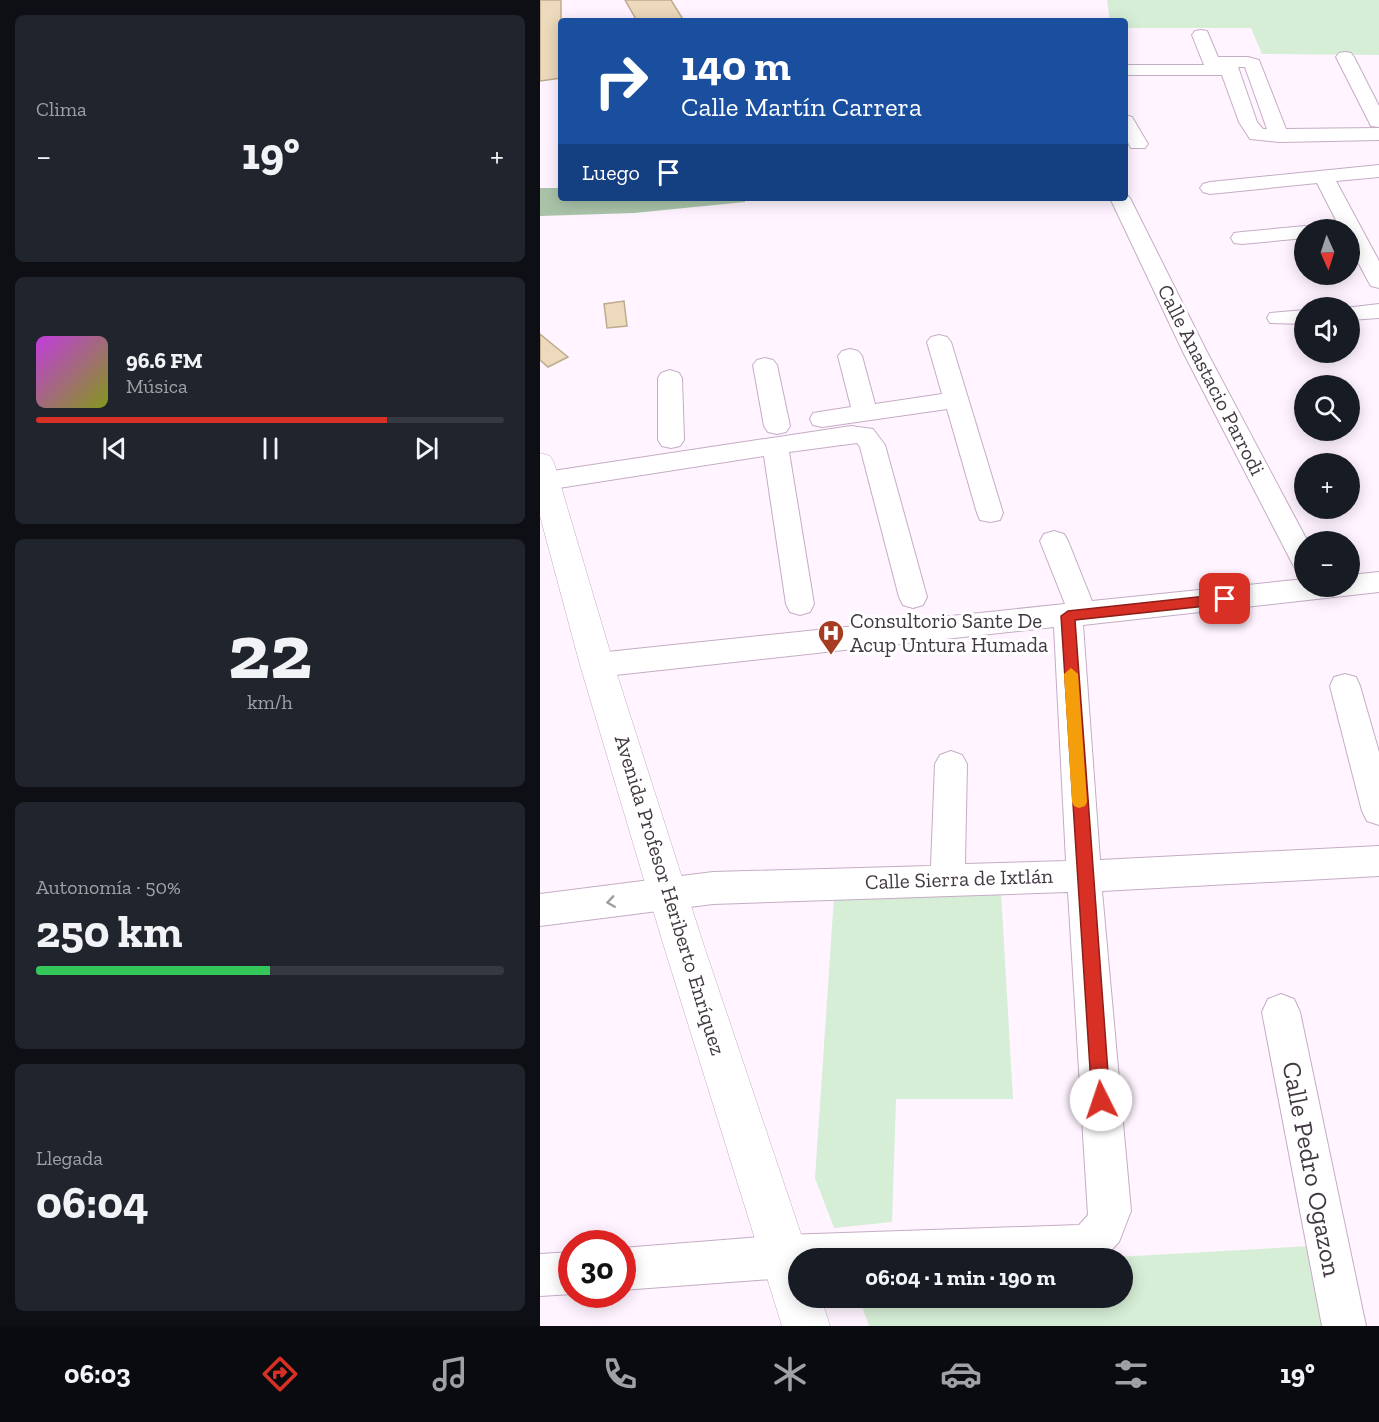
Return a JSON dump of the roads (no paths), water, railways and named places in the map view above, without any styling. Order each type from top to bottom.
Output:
[{"type":"main road","name":"Avenida Profesor Heriberto Enríquez","points":[[542,468],[597,665],[685,951],[806,1326]]},
{"type":"street","points":[[1201,35],[1248,122],[1276,129],[1378,126],[1345,57]]},
{"type":"street","points":[[1128,70],[1218,67],[1255,70],[1276,129]]},
{"type":"street","points":[[1128,126],[1138,144]]},
{"type":"street","points":[[1210,188],[1379,171]]},
{"type":"street","points":[[1323,176],[1346,219]]},
{"type":"street","name":"Calle Anastacio Parrodi","points":[[1121,201],[1195,352],[1294,540]]},
{"type":"street","points":[[1242,238],[1294,233]]},
{"type":"street","points":[[1360,245],[1379,281]]},
{"type":"street","points":[[1360,313],[1379,311]]},
{"type":"street","points":[[1278,318],[1294,317]]},
{"type":"street","points":[[939,342],[990,513]]},
{"type":"street","points":[[850,356],[865,412]]},
{"type":"street","points":[[765,365],[800,604]]},
{"type":"street","points":[[670,378],[672,440]]},
{"type":"street","points":[[542,468],[776,435],[865,412],[958,400]]},
{"type":"street","points":[[542,468],[672,440],[859,434],[868,438],[872,445],[914,597]]},
{"type":"street","points":[[636,1268],[785,1256],[1084,1246],[1102,1233],[1108,1222],[1110,1211],[1084,876],[1075,615],[1054,541]]},
{"type":"street","points":[[1360,584],[1379,582]]},
{"type":"street","points":[[597,665],[757,646],[1294,591]]},
{"type":"street","points":[[1346,686],[1379,811]]},
{"type":"street","points":[[948,879],[951,764]]},
{"type":"street","name":"Calle Sierra de Ixtlán","points":[[540,910],[609,903],[669,893],[770,885],[1084,876],[1379,861]]},
{"type":"street","name":"Calle Pedro Ogazon","points":[[1281,1012],[1344,1326]]},
{"type":"street","points":[[540,1275],[558,1274]]},
{"type":"place","name":"Consultorio Sante De Acup Untura Humada","points":[[831,656]]}]
